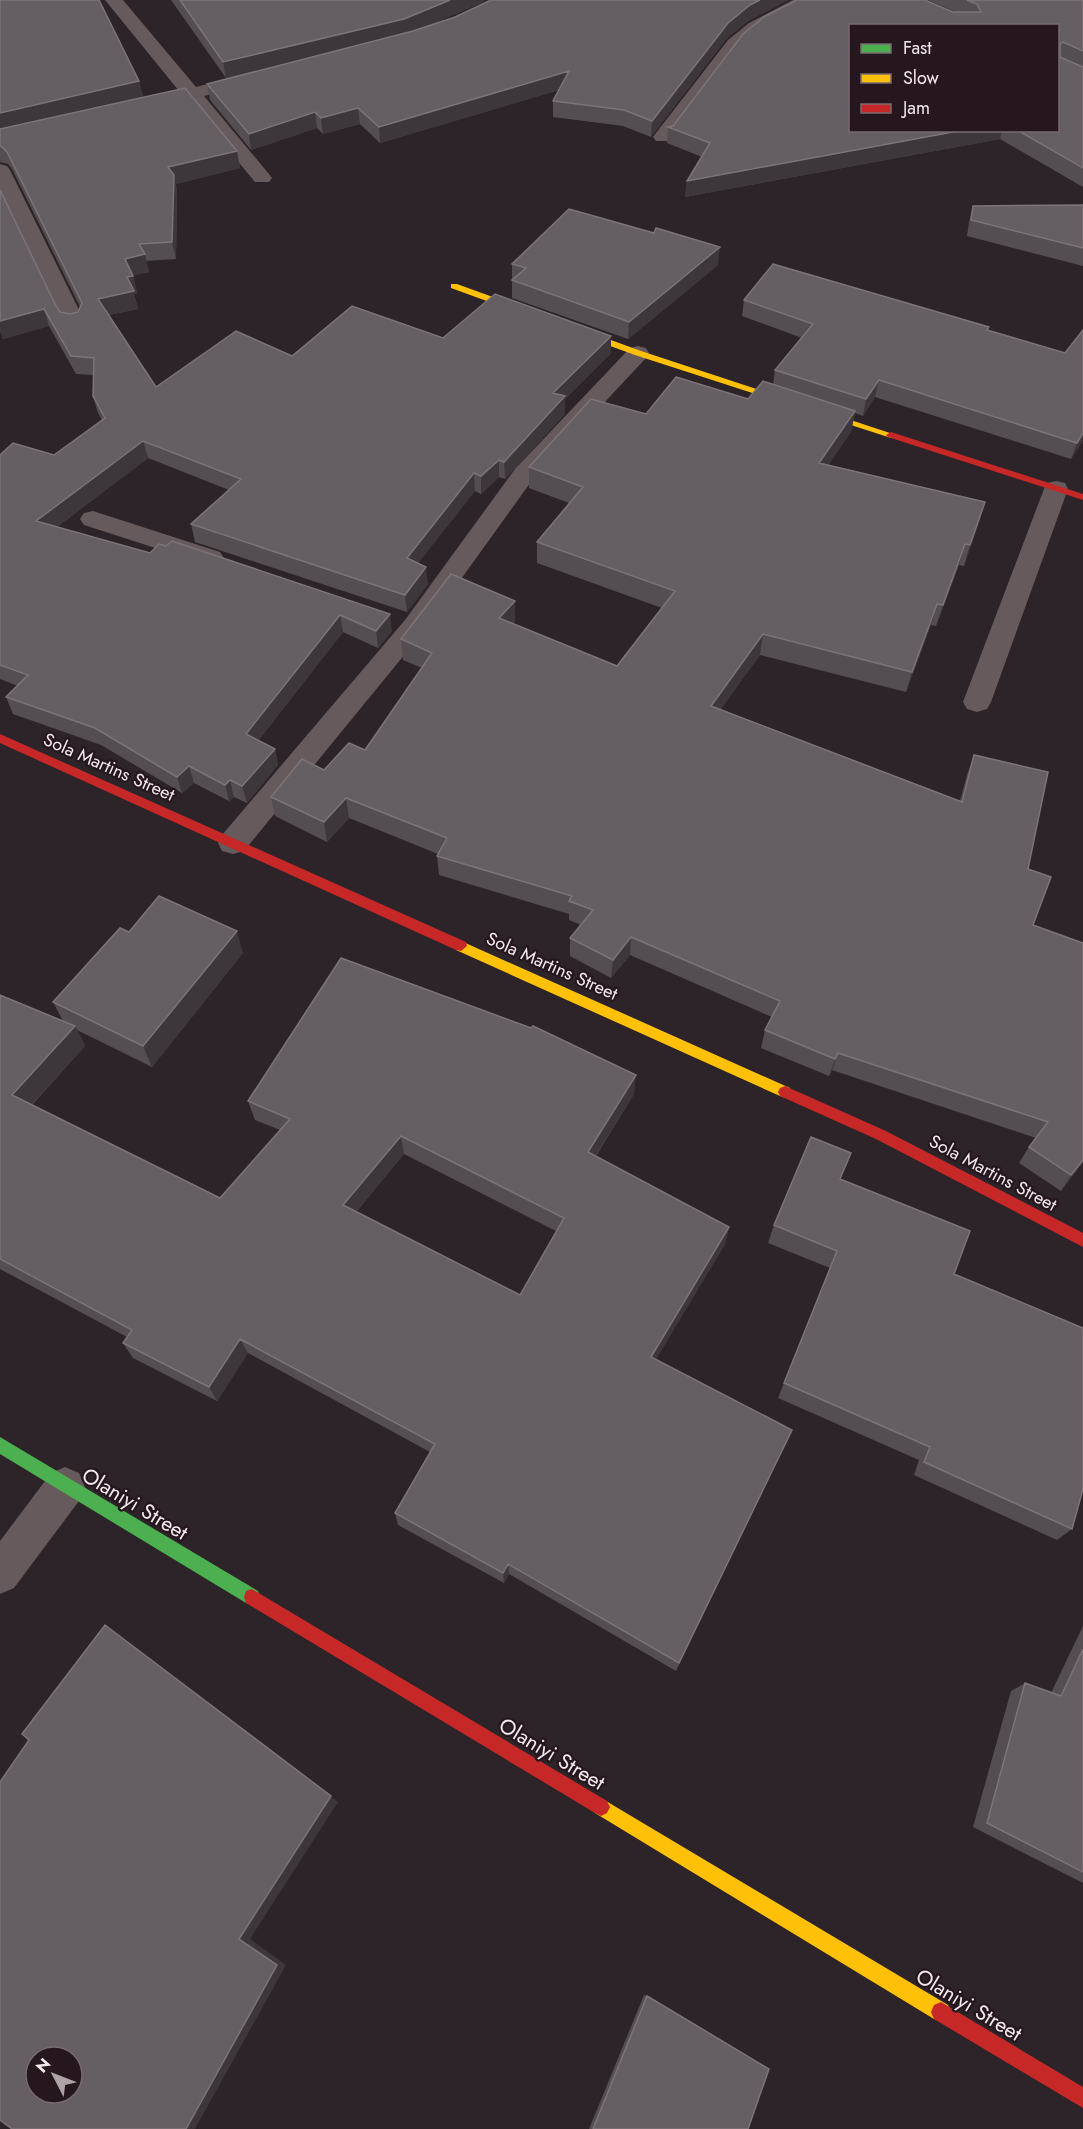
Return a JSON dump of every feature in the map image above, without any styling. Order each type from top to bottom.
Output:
[{"type":"street","points":[[116,0],[262,178]]},
{"type":"street","points":[[663,137],[734,44],[755,27],[806,0]]},
{"type":"street","points":[[124,110],[272,74]]},
{"type":"street","points":[[0,170],[74,322]]},
{"type":"street","points":[[454,286],[638,353],[1083,497]]},
{"type":"street","points":[[233,843],[403,623],[524,474],[638,353]]},
{"type":"street","points":[[977,702],[1056,489]]},
{"type":"street","points":[[93,519],[237,567]]},
{"type":"street","name":"Sola Martins Street","points":[[0,738],[881,1135],[1083,1240]]},
{"type":"street","name":"Olaniyi Street","points":[[0,1446],[1083,2098]]},
{"type":"street","points":[[0,1574],[65,1486]]},
{"type":"building","points":[[0,0],[99,0],[139,81],[0,113]]},
{"type":"building","points":[[180,0],[450,0],[404,19],[223,62]]},
{"type":"building","points":[[491,0],[760,0],[728,23],[652,121],[624,110],[553,101],[569,71],[379,127],[358,108],[321,118],[315,112],[249,134],[207,84],[413,31],[455,17]]},
{"type":"building","points":[[797,0],[925,0],[953,12],[981,12],[977,4],[967,0],[1083,0],[1083,51],[1063,42],[1060,44],[1060,57],[1083,67],[1083,168],[1020,132],[1059,132],[1059,24],[849,24],[849,132],[953,132],[687,181],[710,143],[668,127],[673,126],[743,34],[764,17]]},
{"type":"building","points":[[185,88],[237,151],[168,167],[174,175],[172,242],[139,244],[145,254],[125,259],[133,276],[127,277],[134,291],[98,299],[156,387],[236,331],[292,356],[352,306],[443,338],[495,294],[611,336],[553,393],[565,396],[504,462],[499,460],[481,476],[474,473],[407,558],[426,567],[405,595],[191,524],[241,479],[143,441],[36,521],[150,553],[159,544],[166,546],[172,541],[390,614],[376,631],[340,615],[246,734],[275,749],[242,786],[230,780],[225,785],[189,766],[177,777],[95,728],[6,697],[28,675],[0,665],[0,455],[13,443],[54,455],[105,418],[93,396],[94,358],[71,356],[44,309],[0,321],[0,190],[60,312],[70,314],[78,312],[82,303],[7,152],[0,146],[0,129]]},
{"type":"building","points":[[1083,205],[1083,248],[971,220],[973,206]]},
{"type":"building","points":[[569,209],[654,233],[656,228],[720,247],[629,322],[512,280],[526,268],[512,264]]},
{"type":"building","points":[[773,264],[989,327],[987,330],[1065,353],[1083,330],[1083,433],[1077,443],[879,380],[866,399],[775,370],[813,324],[744,300]]},
{"type":"building","points":[[676,377],[748,399],[763,381],[855,411],[819,463],[985,502],[970,545],[965,544],[943,605],[937,604],[912,672],[763,634],[711,706],[962,802],[974,755],[1048,772],[1028,869],[1051,877],[1033,925],[1083,943],[1083,1160],[1071,1175],[1029,1147],[1048,1122],[838,1053],[835,1059],[765,1030],[780,1001],[631,937],[613,960],[570,938],[593,910],[569,901],[572,896],[437,856],[447,838],[346,798],[324,822],[271,797],[302,759],[324,770],[349,743],[365,750],[432,653],[401,639],[451,574],[515,601],[499,618],[617,666],[675,591],[537,542],[583,487],[529,467],[591,399],[646,414]]},
{"type":"building","points":[[159,896],[237,931],[143,1046],[53,1002],[120,928],[129,932]]},
{"type":"building","points":[[341,958],[531,1028],[533,1026],[636,1075],[588,1152],[729,1227],[651,1357],[792,1430],[679,1663],[508,1564],[503,1573],[395,1513],[435,1444],[240,1339],[209,1387],[123,1343],[132,1330],[0,1259],[0,995],[75,1026],[12,1095],[220,1198],[290,1119],[248,1101]],"holes":[[[401,1136],[564,1218],[520,1295],[343,1205]]]},
{"type":"building","points":[[811,1137],[851,1153],[840,1179],[970,1231],[954,1274],[1083,1328],[1083,1489],[1072,1529],[924,1462],[930,1447],[784,1383],[837,1251],[774,1225]]},
{"type":"building","points":[[105,1625],[331,1796],[239,1939],[277,1965],[186,2129],[12,2129],[0,2120],[0,1782],[29,1740],[22,1734]]},
{"type":"building","points":[[1083,1649],[1083,1872],[987,1823],[1025,1683],[1061,1696]]},
{"type":"building","points":[[647,1996],[769,2069],[748,2129],[593,2129]]},
{"type":"traffic: fast","points":[[0,1445],[252,1597]]},
{"type":"traffic: slow","points":[[454,286],[638,353],[891,435]]},
{"type":"traffic: slow","points":[[461,946],[785,1092]]},
{"type":"traffic: slow","points":[[601,1807],[941,2012]]},
{"type":"traffic: jam","points":[[891,435],[1083,497]]},
{"type":"traffic: jam","points":[[0,738],[461,946]]},
{"type":"traffic: jam","points":[[785,1092],[881,1135],[1083,1240]]},
{"type":"traffic: jam","points":[[252,1597],[601,1807]]},
{"type":"traffic: jam","points":[[941,2012],[1083,2098]]}]
